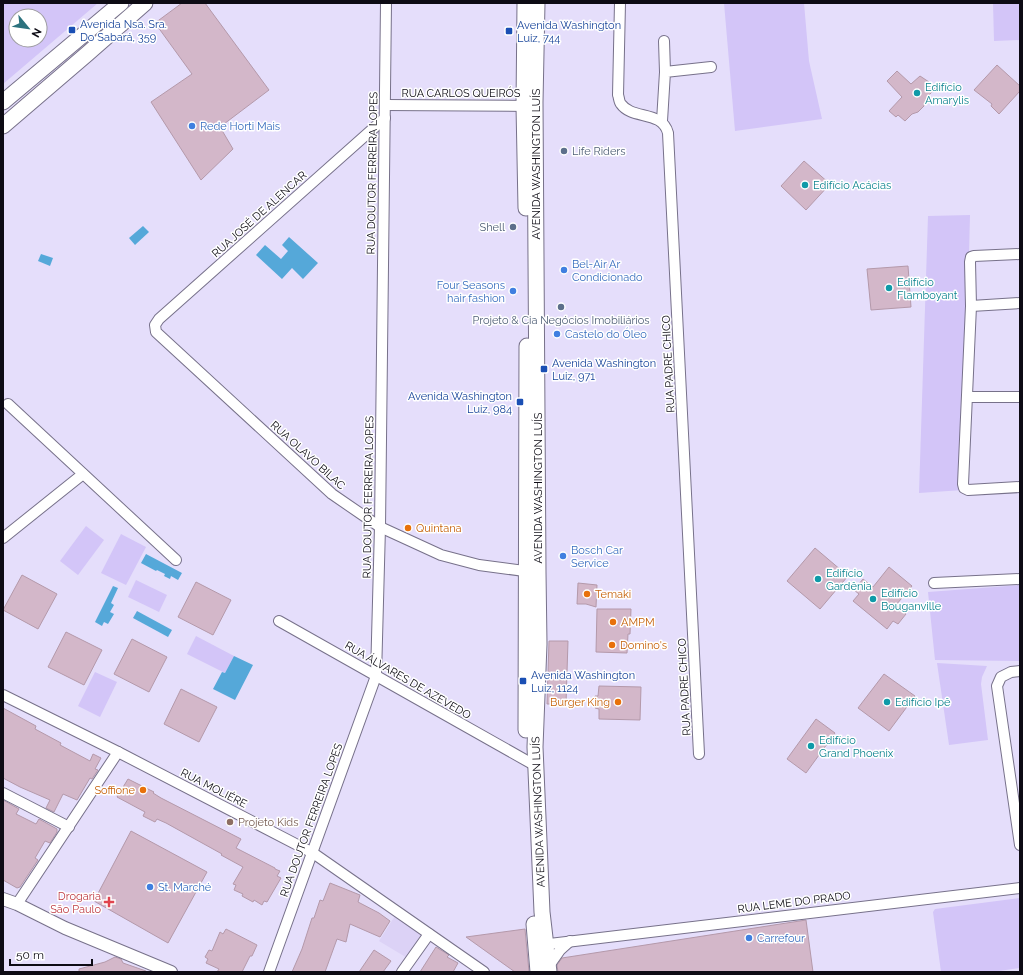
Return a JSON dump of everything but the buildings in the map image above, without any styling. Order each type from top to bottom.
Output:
[{"type":"main road","points":[[3,102],[120,3]]},
{"type":"main road","points":[[3,126],[145,3]]},
{"type":"main road","name":"AVENIDA WASHINGTON LUÍS","points":[[525,3],[530,106],[526,393],[532,572],[531,764],[540,945],[545,970]]},
{"type":"main road","name":"AVENIDA WASHINGTON LUÍS","points":[[530,106],[537,3]]},
{"type":"street","name":"RUA DOUTOR FERREIRA LOPES","points":[[269,972],[376,676],[380,527],[386,3]]},
{"type":"street","points":[[620,3],[619,100],[621,105],[629,110],[662,121],[665,72],[664,41]]},
{"type":"street","points":[[665,72],[711,67]]},
{"type":"street","name":"RUA CARLOS QUEIRÓS","points":[[385,105],[530,106]]},
{"type":"street","name":"RUA JOSÉ DE ALENCAR","points":[[156,332],[155,325],[159,319],[384,118]]},
{"type":"street","name":"RUA PADRE CHICO","points":[[662,121],[666,126],[668,133],[699,754]]},
{"type":"street","points":[[1020,254],[971,257],[971,306],[963,484],[964,488],[968,490],[1020,487]]},
{"type":"street","points":[[971,306],[1020,303]]},
{"type":"street","name":"RUA OLAVO BILAC","points":[[156,332],[332,494],[380,527],[441,555],[479,565],[532,572]]},
{"type":"street","points":[[967,397],[1020,398]]},
{"type":"street","points":[[8,404],[176,560]]},
{"type":"street","points":[[3,538],[83,474]]},
{"type":"street","points":[[934,583],[1020,579]]},
{"type":"street","name":"RUA ÁLVARES DE AZEVEDO","points":[[279,621],[531,764]]},
{"type":"street","points":[[1020,671],[1011,672],[1000,677],[997,686],[1020,845]]},
{"type":"street","name":"RUA MOLIÉRE","points":[[3,695],[118,752],[313,853],[484,972]]},
{"type":"street","points":[[17,904],[118,752]]},
{"type":"street","points":[[3,793],[69,827]]},
{"type":"street","name":"RUA LEME DO PRADO","points":[[540,945],[1020,888]]},
{"type":"street","points":[[3,899],[17,904],[65,928],[171,972]]},
{"type":"street","points":[[402,972],[429,934]]},
{"type":"street","points":[[545,970],[560,950],[570,941]]},
{"type":"shaded area","points":[[3,3],[98,3],[48,46],[48,8],[8,8],[8,48],[45,48],[3,84]]},
{"type":"shaded area","points":[[724,3],[804,3],[809,61],[822,119],[735,131]]},
{"type":"shaded area","points":[[993,3],[1020,3],[1020,40],[994,41]]},
{"type":"shaded area","points":[[970,215],[963,490],[919,493],[928,216]]},
{"type":"shaded area","points":[[86,526],[104,540],[78,575],[60,561]]},
{"type":"shaded area","points":[[121,534],[146,547],[126,585],[101,573]]},
{"type":"shaded area","points":[[136,580],[167,595],[159,612],[128,597]]},
{"type":"shaded area","points":[[1020,585],[1020,661],[935,660],[928,592]]},
{"type":"shaded area","points":[[196,636],[234,656],[225,673],[187,654]]},
{"type":"shaded area","points":[[937,663],[987,666],[982,677],[981,684],[988,740],[949,745]]},
{"type":"shaded area","points":[[95,672],[117,682],[100,717],[78,706]]},
{"type":"shaded area","points":[[1020,898],[1020,968],[992,972],[941,972],[933,912],[935,909]]},
{"type":"shaded area","points":[[395,916],[426,934],[409,959],[379,941]]},
{"type":"water","points":[[143,226],[149,232],[135,245],[129,238]]},
{"type":"water","points":[[289,237],[318,263],[303,279],[292,268],[282,279],[256,255],[265,245],[281,259],[288,251],[282,245]]},
{"type":"water","points":[[41,254],[53,258],[50,266],[38,261]]},
{"type":"water","points":[[146,554],[182,573],[178,580],[171,576],[170,579],[164,576],[165,574],[141,563]]},
{"type":"water","points":[[113,586],[118,588],[111,603],[114,605],[110,612],[114,614],[108,624],[104,622],[102,626],[95,622]]},
{"type":"water","points":[[137,611],[172,630],[168,637],[133,618]]},
{"type":"water","points":[[234,656],[253,665],[235,700],[213,689],[222,672],[225,673]]},
{"type":"place","name":"Avenida Nsa. Sra. Do Sabará, 359","points":[[72,30]]},
{"type":"place","name":"Avenida Washington Luiz, 744","points":[[509,31]]},
{"type":"place","name":"Edifício Amarylis","points":[[917,93]]},
{"type":"place","name":"Rede Horti Mais","points":[[192,126]]},
{"type":"place","name":"Life Riders","points":[[564,151]]},
{"type":"place","name":"Edifício Acácias","points":[[805,185]]},
{"type":"place","name":"Shell","points":[[513,227]]},
{"type":"place","name":"Bel-Air Ar Condicionado","points":[[564,270]]},
{"type":"place","name":"Edifício Flamboyant","points":[[889,288]]},
{"type":"place","name":"Four Seasons hair fashion","points":[[513,291]]},
{"type":"place","name":"Projeto & Cia Negócios Imobiliários","points":[[561,307]]},
{"type":"place","name":"Castelo do Óleo","points":[[557,334]]},
{"type":"place","name":"Avenida Washington Luiz, 971","points":[[544,369]]},
{"type":"place","name":"Avenida Washington Luiz, 984","points":[[520,402]]},
{"type":"place","name":"Quintana","points":[[408,528]]},
{"type":"place","name":"Bosch Car Service","points":[[563,556]]},
{"type":"place","name":"Edifício Gardênia","points":[[818,579]]},
{"type":"place","name":"Temaki","points":[[587,594]]},
{"type":"place","name":"Edifício Bouganville","points":[[873,599]]},
{"type":"place","name":"AMPM","points":[[613,622]]},
{"type":"place","name":"Domino's","points":[[612,645]]},
{"type":"place","name":"Avenida Washington Luiz, 1124","points":[[523,681]]},
{"type":"place","name":"Burger King","points":[[618,702]]},
{"type":"place","name":"Edifício Ipê","points":[[887,702]]},
{"type":"place","name":"Edifício Grand Phoenix","points":[[811,746]]},
{"type":"place","name":"Soffione","points":[[143,790]]},
{"type":"place","name":"Projeto Kids","points":[[230,822]]},
{"type":"place","name":"St. Marché","points":[[150,887]]},
{"type":"place","name":"Drogaria São Paulo","points":[[109,902]]},
{"type":"place","name":"Carrefour","points":[[749,938]]}]
